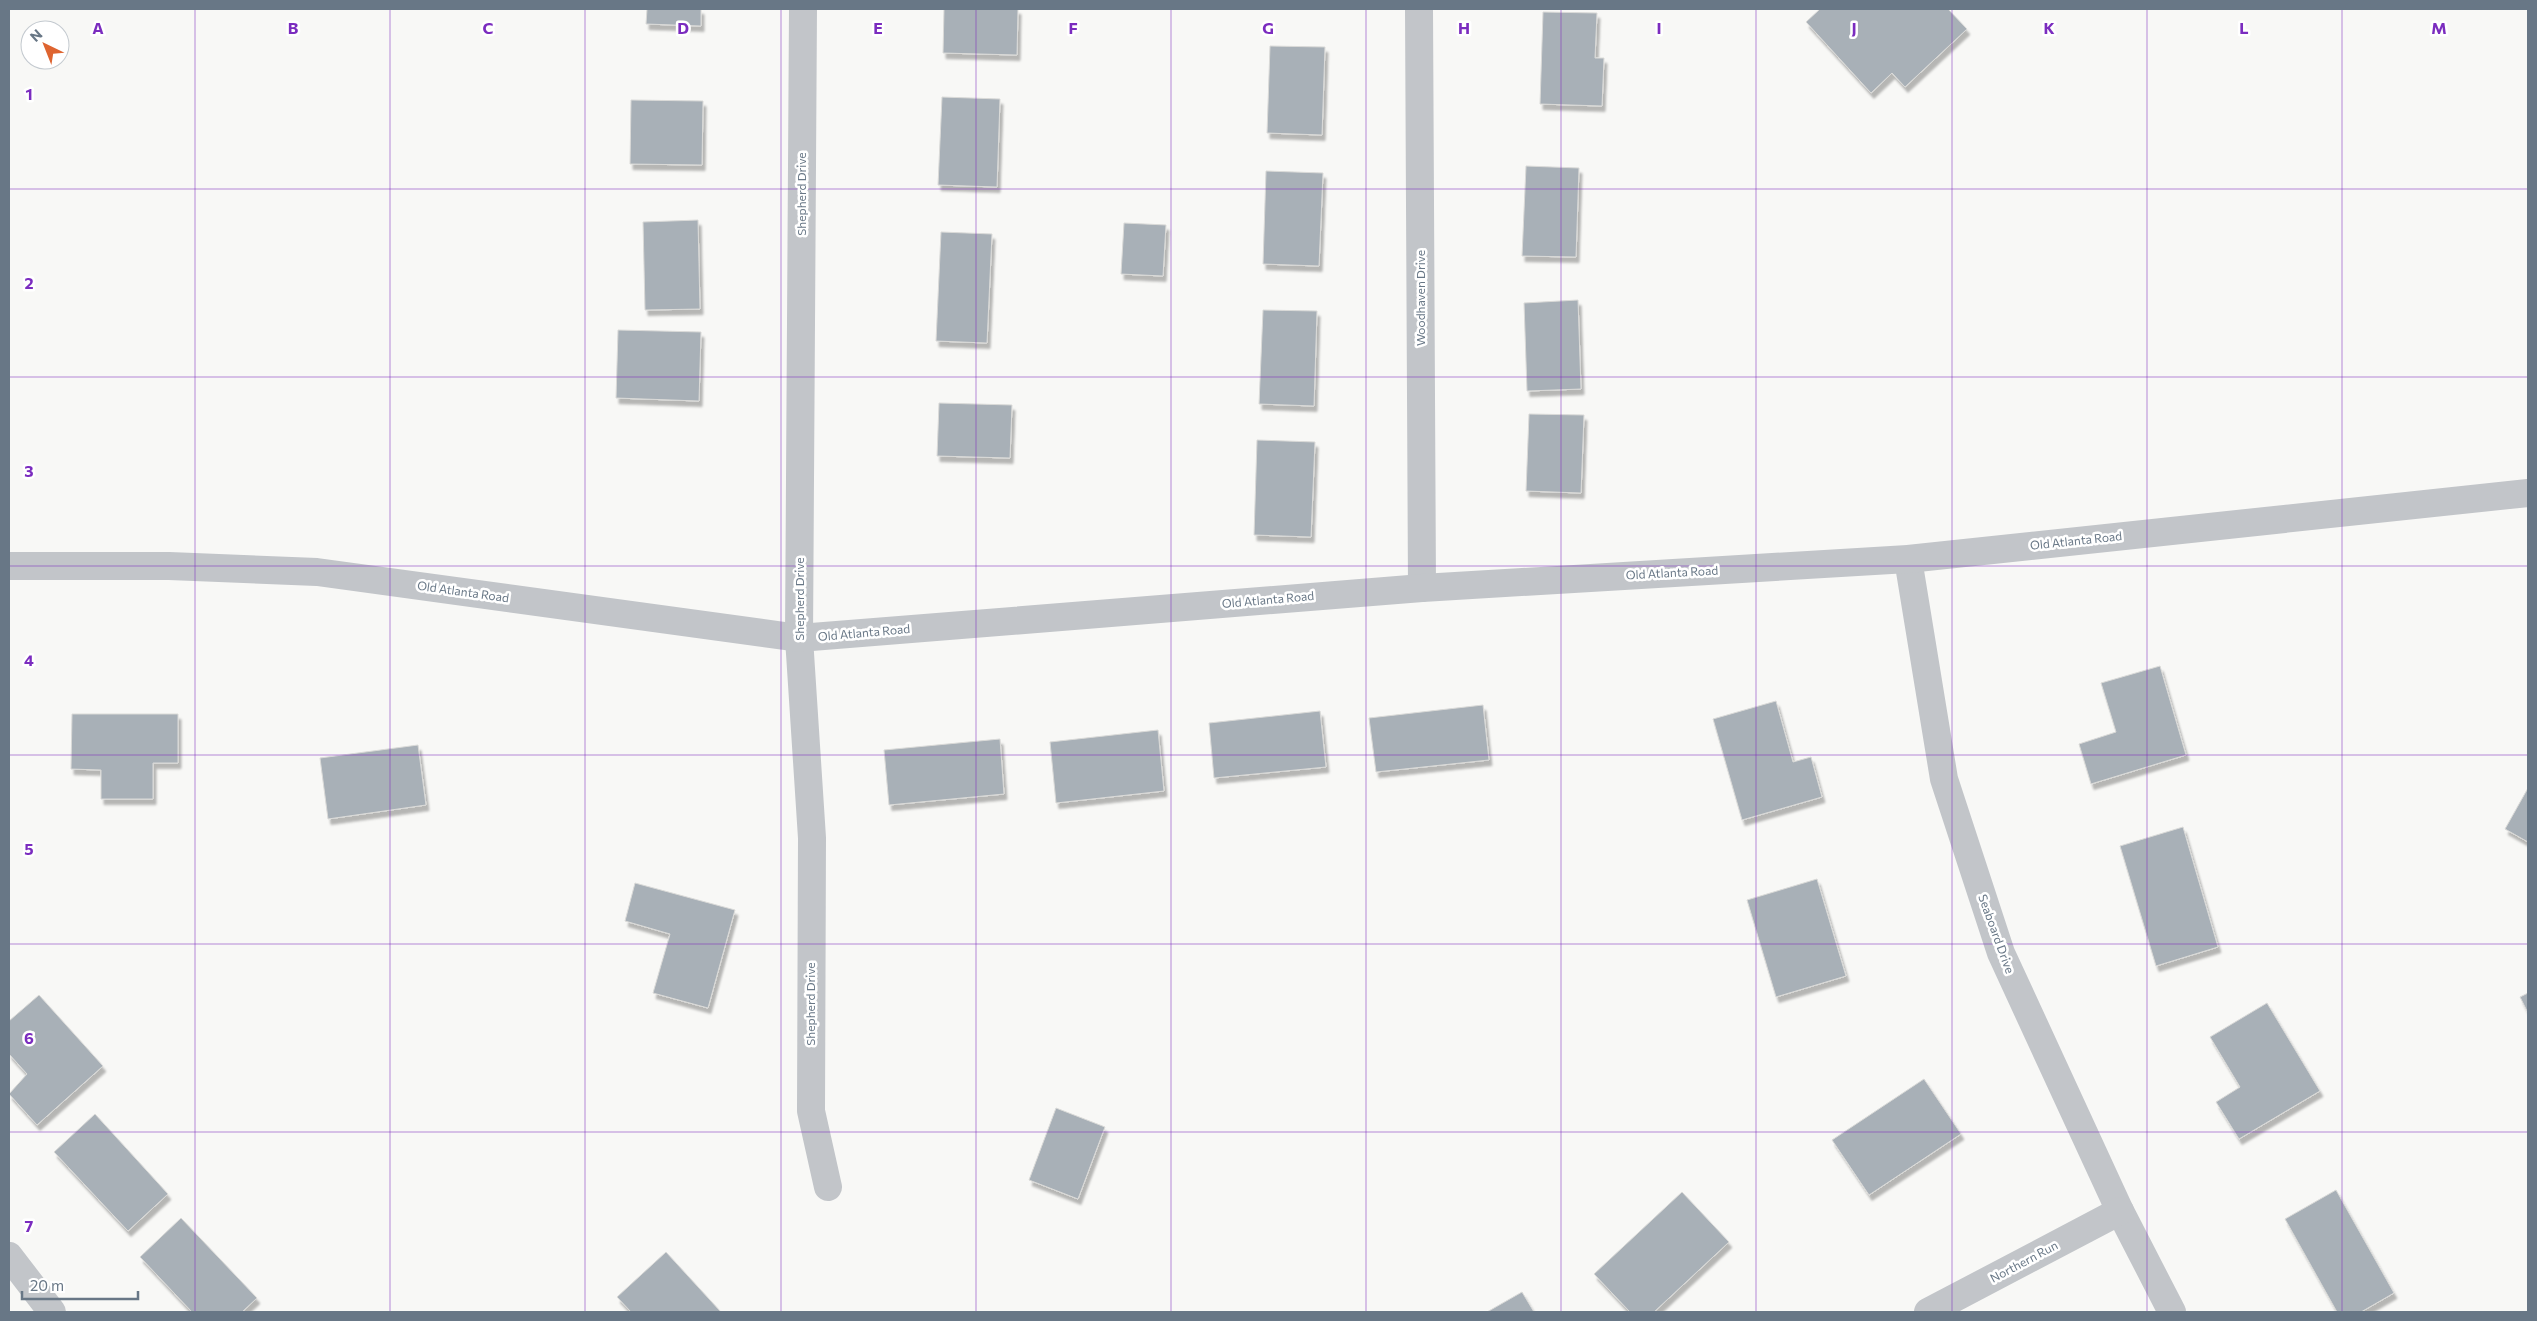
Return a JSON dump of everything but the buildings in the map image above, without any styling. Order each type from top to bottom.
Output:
[{"type":"street","name":"Shepherd Drive","points":[[803,9],[799,638],[812,838],[811,1111],[828,1187]]},
{"type":"street","name":"Woodhaven Drive","points":[[1419,9],[1422,588]]},
{"type":"street","name":"Old Atlanta Road","points":[[9,566],[170,566],[317,572],[799,638],[1422,588],[1908,559],[2528,492]]},
{"type":"street","name":"Seaboard Drive","points":[[1908,559],[1947,789],[2001,953],[2120,1211],[2172,1312]]},
{"type":"street","name":"Northern Run","points":[[1928,1312],[2120,1211]]},
{"type":"street","points":[[9,1256],[52,1312]]}]
